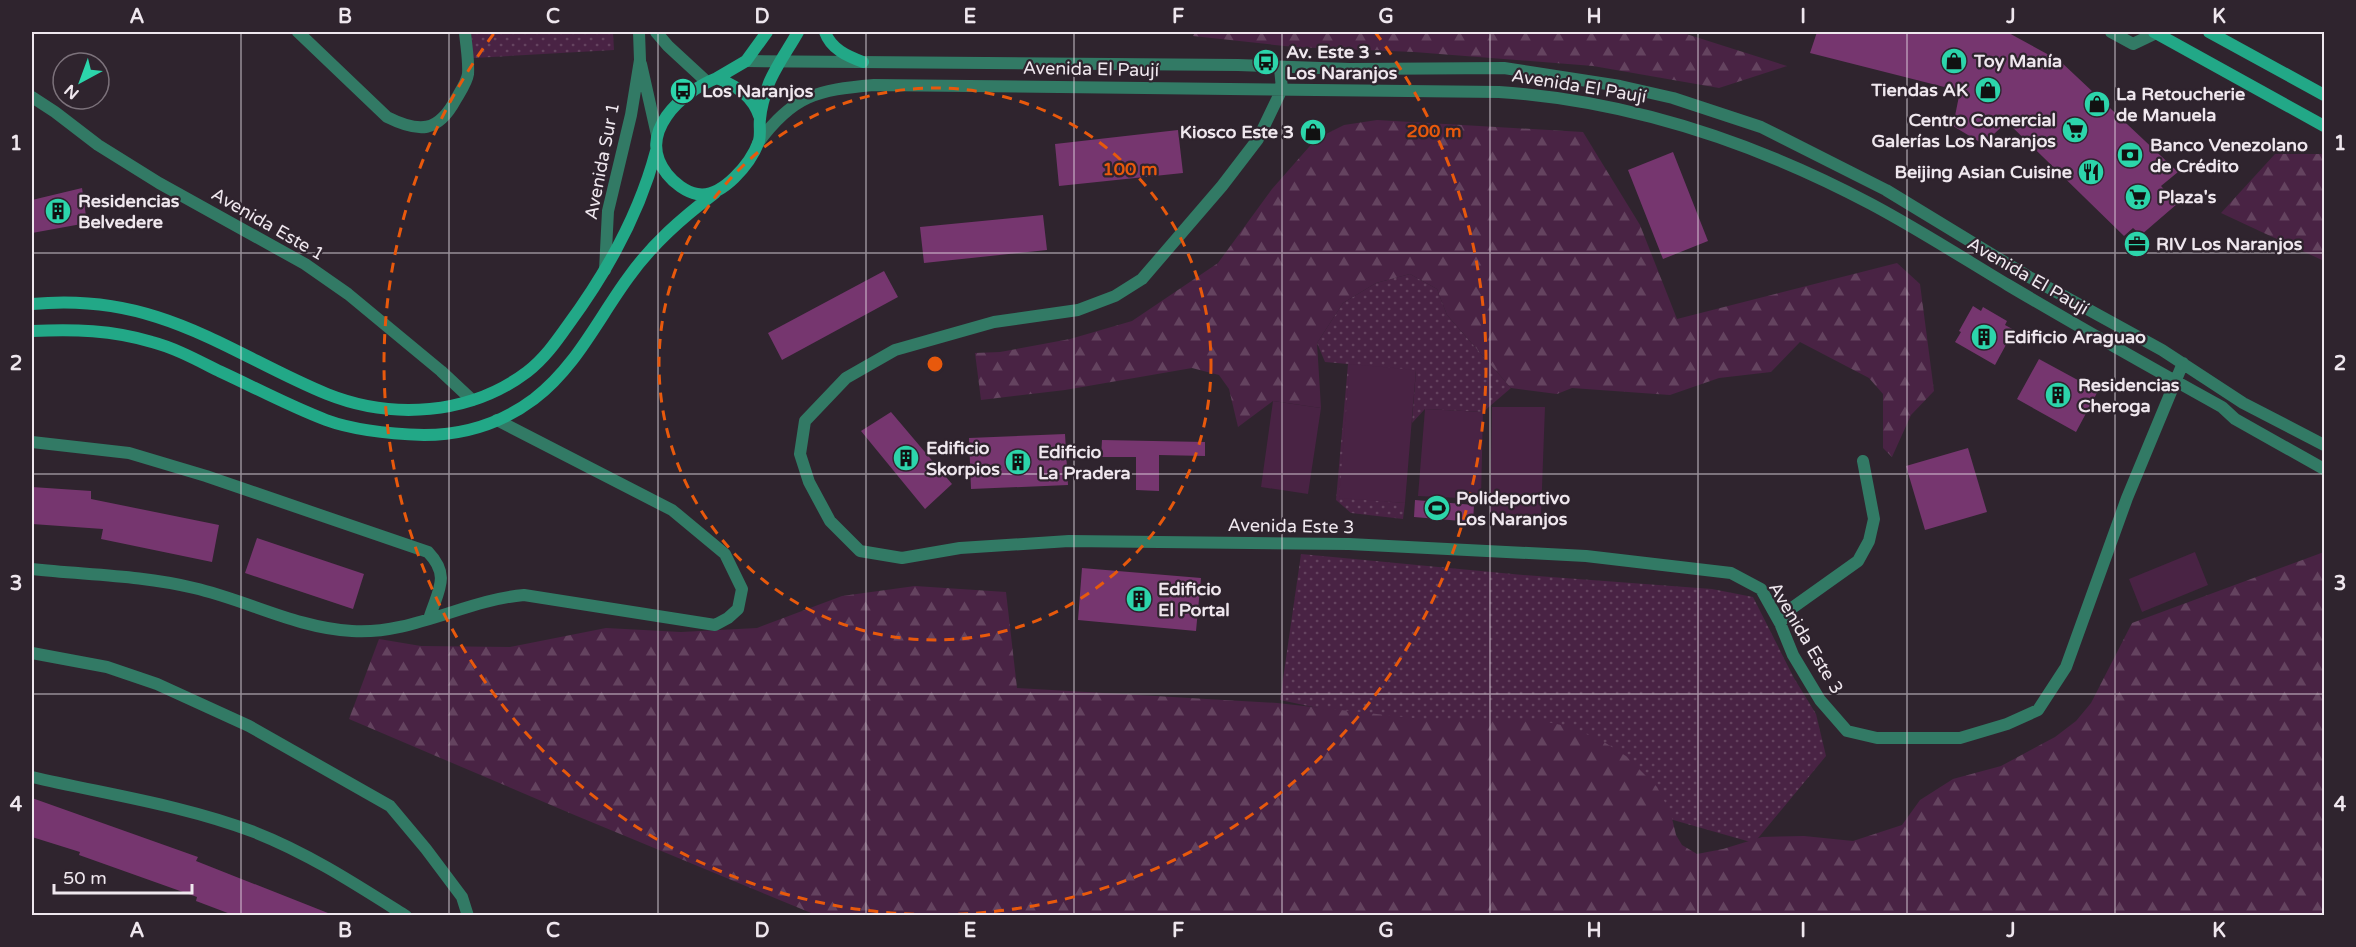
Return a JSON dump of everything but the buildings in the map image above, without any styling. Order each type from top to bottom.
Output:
[{"type":"main road","points":[[715,193],[697,194],[678,185],[657,159],[657,135],[666,116],[691,93],[746,61],[767,32]]},
{"type":"main road","points":[[32,331],[97,330],[154,342],[328,421],[382,433],[436,435],[477,428],[497,420],[534,399],[548,387],[583,347],[627,278],[651,248],[678,223],[730,182],[744,167],[758,143],[760,118],[770,81],[798,32]]},
{"type":"main road","points":[[825,32],[832,44],[840,51],[863,62]]},
{"type":"main road","points":[[2155,32],[2325,126]]},
{"type":"main road","points":[[2209,32],[2325,95]]},
{"type":"main road","points":[[712,80],[742,91],[750,98],[760,118]]},
{"type":"main road","points":[[32,304],[71,302],[95,304],[158,317],[326,393],[369,406],[399,410],[452,407],[503,388],[543,358],[580,310],[605,270],[636,212],[656,151]]},
{"type":"street","points":[[298,32],[387,117],[404,126],[422,129],[438,123],[450,110],[468,76],[465,32]]},
{"type":"street","name":"Avenida Sur 1","points":[[639,32],[640,60],[657,135]]},
{"type":"street","points":[[656,32],[668,46],[712,80]]},
{"type":"street","points":[[2111,32],[2133,44],[2155,32]]},
{"type":"street","name":"Avenida Sur 1","points":[[605,270],[608,211],[631,115],[640,60]]},
{"type":"street","name":"Avenida El Paují","points":[[746,61],[1515,69],[1629,88],[1726,114],[1761,126],[1886,190],[2029,277],[2182,363],[2243,403],[2325,445]]},
{"type":"street","points":[[1280,68],[1282,89]]},
{"type":"street","name":"Avenida El Paují","points":[[758,143],[777,119],[793,105],[821,92],[874,85],[1529,94],[1618,109],[1699,129],[1783,162],[1872,204],[2222,407],[2235,419],[2325,469]]},
{"type":"street","name":"Avenida Este 3","points":[[1282,89],[1258,139],[1222,186],[1142,279],[1114,296],[1078,310],[994,322],[895,350],[846,378],[805,421],[800,454],[810,482],[830,521],[860,551],[902,558],[960,548],[1069,541],[1349,544],[1598,558],[1731,573],[1761,589],[1780,623],[1793,655],[1820,700],[1847,731],[1877,738],[1960,738],[2007,724],[2038,710],[2066,667],[2127,498],[2182,363]]},
{"type":"street","name":"Avenida Este 1","points":[[32,97],[98,145],[159,183],[305,264],[348,294],[441,371],[472,400]]},
{"type":"street","points":[[32,569],[97,576],[148,578],[197,588],[313,625],[351,631],[383,631],[500,597],[524,595],[715,625],[738,609],[742,589],[725,554],[672,510],[497,420]]},
{"type":"street","points":[[32,442],[129,453],[206,476],[428,552],[439,563],[442,576],[429,619]]},
{"type":"street","points":[[1780,623],[1792,608],[1858,561],[1869,541],[1874,519],[1863,461]]},
{"type":"street","points":[[32,653],[107,667],[157,684],[249,726],[390,806],[462,897],[468,915]]},
{"type":"street","points":[[32,777],[189,813],[254,832],[335,871],[406,915]]},
{"type":"green space","points":[[471,32],[613,32],[614,50],[473,58]]},
{"type":"green space","points":[[1195,32],[1680,32],[1787,66],[1719,88],[1593,66],[1414,52],[1294,47],[1193,36]]},
{"type":"green space","points":[[1377,120],[1583,132],[1640,225],[1677,319],[1897,263],[1920,284],[1934,391],[1911,415],[1892,457],[1883,448],[1883,394],[1869,378],[1800,342],[1771,372],[1719,378],[1670,395],[1572,388],[1557,394],[1511,388],[1447,315],[1437,289],[1410,274],[1376,283],[1343,303],[1317,343],[1321,408],[1273,401],[1238,427],[1229,389],[1219,375],[1192,368],[1065,390],[981,400],[975,353],[1000,352],[1070,339],[1132,321],[1218,263],[1272,189],[1316,139],[1344,125]]},
{"type":"green space","points":[[2275,154],[2321,154],[2324,156],[2324,261],[2221,213]]},
{"type":"green space","points":[[1410,274],[1437,289],[1447,315],[1511,388],[1483,412],[1425,409],[1412,423],[1416,370],[1339,497],[1405,503],[1403,519],[1351,513],[1336,500],[1348,364],[1325,362],[1317,343],[1343,303],[1376,283]]},
{"type":"green space","points":[[1350,364],[1416,370],[1405,503],[1339,498]]},
{"type":"green space","points":[[1273,401],[1321,408],[1308,494],[1261,487]]},
{"type":"green space","points":[[1492,407],[1545,407],[1541,515],[1490,514]]},
{"type":"green space","points":[[1425,409],[1483,412],[1481,499],[1418,496]]},
{"type":"green space","points":[[2195,552],[2208,585],[2142,612],[2129,579]]},
{"type":"green space","points":[[2324,552],[2324,915],[816,915],[349,719],[379,639],[421,646],[510,647],[606,628],[681,632],[757,628],[842,596],[915,586],[1006,592],[1017,688],[1277,703],[1440,721],[1537,720],[1571,727],[1604,742],[1626,756],[1657,787],[1671,814],[1676,835],[1682,845],[1697,854],[1762,837],[1804,836],[1853,841],[1902,825],[1920,800],[1953,779],[2001,766],[2055,737],[2076,721],[2091,703],[2132,623]]},
{"type":"green space","points":[[1301,554],[1523,575],[1712,589],[1753,597],[1794,678],[1816,714],[1826,756],[1754,843],[1582,794],[1514,749],[1280,700]]},
{"type":"place","name":"Toy Manía","points":[[1954,61]]},
{"type":"place","name":"Av. Este 3 - Los Naranjos","points":[[1266,62]]},
{"type":"place","name":"Tiendas AK","points":[[1988,90]]},
{"type":"place","name":"Los Naranjos","points":[[683,91]]},
{"type":"place","name":"La Retoucherie de Manuela","points":[[2097,104]]},
{"type":"place","name":"Centro Comercial Galerías Los Naranjos","points":[[2075,130]]},
{"type":"place","name":"Kiosco Este 3","points":[[1313,132]]},
{"type":"place","name":"Banco Venezolano de Crédito","points":[[2130,155]]},
{"type":"place","name":"Beijing Asian Cuisine","points":[[2091,172]]},
{"type":"place","name":"Plaza's","points":[[2138,197]]},
{"type":"place","name":"Residencias Belvedere","points":[[58,211]]},
{"type":"place","name":"RIV Los Naranjos","points":[[2137,244]]},
{"type":"place","name":"Edificio Araguao","points":[[1984,337]]},
{"type":"place","name":"Residencias Cheroga","points":[[2058,395]]},
{"type":"place","name":"Edificio Skorpios","points":[[906,458]]},
{"type":"place","name":"Edificio La Pradera","points":[[1018,462]]},
{"type":"place","name":"Polideportivo Los Naranjos","points":[[1437,508]]},
{"type":"place","name":"Edificio El Portal","points":[[1139,599]]}]
